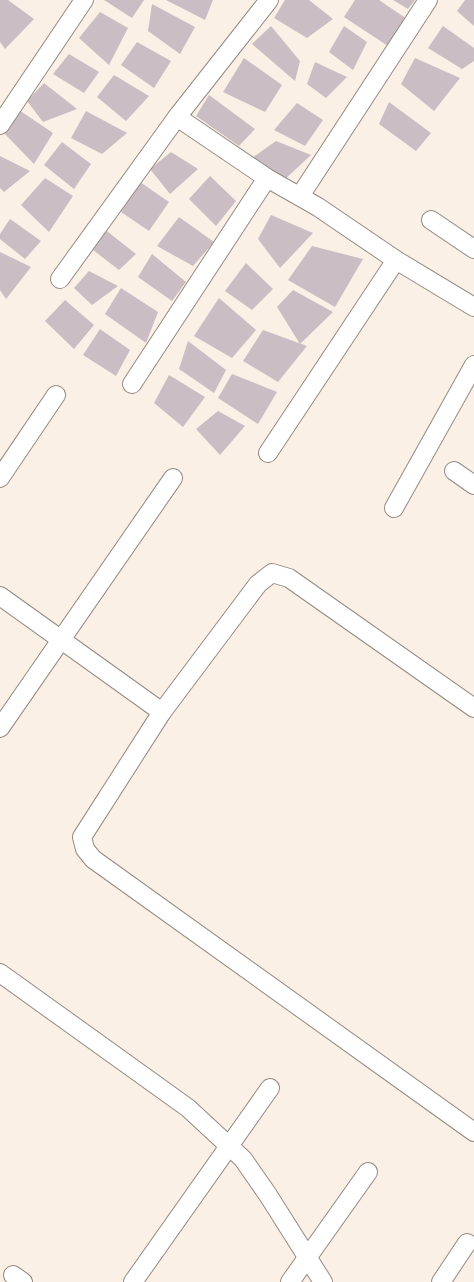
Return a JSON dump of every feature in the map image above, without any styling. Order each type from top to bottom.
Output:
[{"type":"street","points":[[1,120],[84,0]]},
{"type":"street","points":[[60,279],[177,117],[268,0]]},
{"type":"street","points":[[300,196],[428,0]]},
{"type":"street","points":[[177,117],[267,178],[300,196],[396,260],[474,308]]},
{"type":"street","points":[[132,384],[267,178]]},
{"type":"street","points":[[431,220],[474,249]]},
{"type":"street","points":[[268,453],[396,260]]},
{"type":"street","points":[[394,508],[474,365]]},
{"type":"street","points":[[0,478],[56,395]]},
{"type":"street","points":[[454,471],[474,485]]},
{"type":"street","points":[[0,728],[173,478]]},
{"type":"street","points":[[474,708],[288,578],[272,573],[258,584],[162,712],[82,837],[85,849],[93,859],[474,1132]]},
{"type":"street","points":[[0,596],[162,712]]},
{"type":"street","points":[[0,973],[188,1108],[243,1159],[323,1282]]},
{"type":"street","points":[[133,1282],[270,1088]]},
{"type":"street","points":[[290,1282],[368,1172]]},
{"type":"street","points":[[441,1282],[467,1243]]},
{"type":"building","points":[[0,0],[8,0],[34,19],[5,49],[0,42]]},
{"type":"building","points":[[104,0],[144,0],[132,18]]},
{"type":"building","points":[[166,0],[213,0],[205,20]]},
{"type":"building","points":[[285,0],[309,0],[333,19],[307,38],[274,18]]},
{"type":"building","points":[[355,0],[379,0],[407,19],[388,46],[344,17]]},
{"type":"building","points":[[393,0],[415,0],[408,9]]},
{"type":"building","points":[[465,0],[474,0],[474,26],[457,11]]},
{"type":"building","points":[[152,4],[195,27],[180,54],[148,31]]},
{"type":"building","points":[[100,12],[128,28],[109,65],[79,38]]},
{"type":"building","points":[[271,26],[300,61],[295,81],[252,44]]},
{"type":"building","points":[[344,26],[367,42],[353,70],[329,52]]},
{"type":"building","points":[[443,26],[474,48],[474,61],[462,69],[428,48]]},
{"type":"building","points":[[137,42],[171,61],[154,88],[121,65]]},
{"type":"building","points":[[69,54],[99,72],[84,93],[53,74]]},
{"type":"building","points":[[244,58],[282,85],[265,112],[223,92]]},
{"type":"building","points":[[415,58],[460,78],[434,111],[401,84]]},
{"type":"building","points":[[315,62],[347,77],[326,98],[307,84]]},
{"type":"building","points":[[114,75],[149,96],[126,121],[97,97]]},
{"type":"building","points":[[44,83],[77,109],[43,122],[27,101]]},
{"type":"building","points":[[209,95],[255,129],[239,146],[196,116]]},
{"type":"building","points":[[389,102],[431,133],[416,151],[379,124]]},
{"type":"building","points":[[297,103],[323,120],[305,146],[274,130]]},
{"type":"building","points":[[19,110],[53,133],[34,164],[5,134]]},
{"type":"building","points":[[86,111],[127,133],[102,154],[71,138]]},
{"type":"building","points":[[276,141],[311,155],[282,182],[252,158]]},
{"type":"building","points":[[62,142],[91,164],[74,189],[44,165]]},
{"type":"building","points":[[171,152],[198,169],[170,194],[150,169]]},
{"type":"building","points":[[0,156],[30,171],[4,192],[0,188]]},
{"type":"building","points":[[210,176],[236,201],[216,226],[189,199]]},
{"type":"building","points":[[45,178],[73,196],[49,232],[21,205]]},
{"type":"building","points":[[140,182],[169,202],[149,231],[121,212]]},
{"type":"building","points":[[271,215],[313,233],[280,268],[258,239]]},
{"type":"building","points":[[179,217],[214,242],[193,266],[157,246]]},
{"type":"building","points":[[10,219],[41,241],[25,259],[0,239],[0,234]]},
{"type":"building","points":[[99,225],[136,254],[119,270],[93,250]]},
{"type":"building","points":[[312,246],[363,259],[335,307],[288,280]]},
{"type":"building","points":[[0,252],[31,267],[6,299],[0,290]]},
{"type":"building","points":[[152,254],[186,282],[172,301],[138,277]]},
{"type":"building","points":[[246,263],[273,289],[252,310],[225,291]]},
{"type":"building","points":[[89,271],[118,286],[92,305],[74,288]]},
{"type":"building","points":[[121,288],[158,312],[146,343],[105,314]]},
{"type":"building","points":[[293,290],[333,312],[300,344],[277,307]]},
{"type":"building","points":[[219,298],[256,330],[232,358],[194,336]]},
{"type":"building","points":[[65,300],[94,325],[74,349],[45,321]]},
{"type":"building","points":[[100,329],[130,350],[116,376],[83,355]]},
{"type":"building","points":[[263,330],[307,346],[278,382],[243,361]]},
{"type":"building","points":[[188,341],[226,370],[214,393],[179,369]]},
{"type":"building","points":[[232,374],[277,392],[258,424],[218,398]]},
{"type":"building","points":[[169,375],[205,397],[183,427],[154,403]]},
{"type":"building","points":[[218,411],[245,426],[220,455],[196,429]]}]
